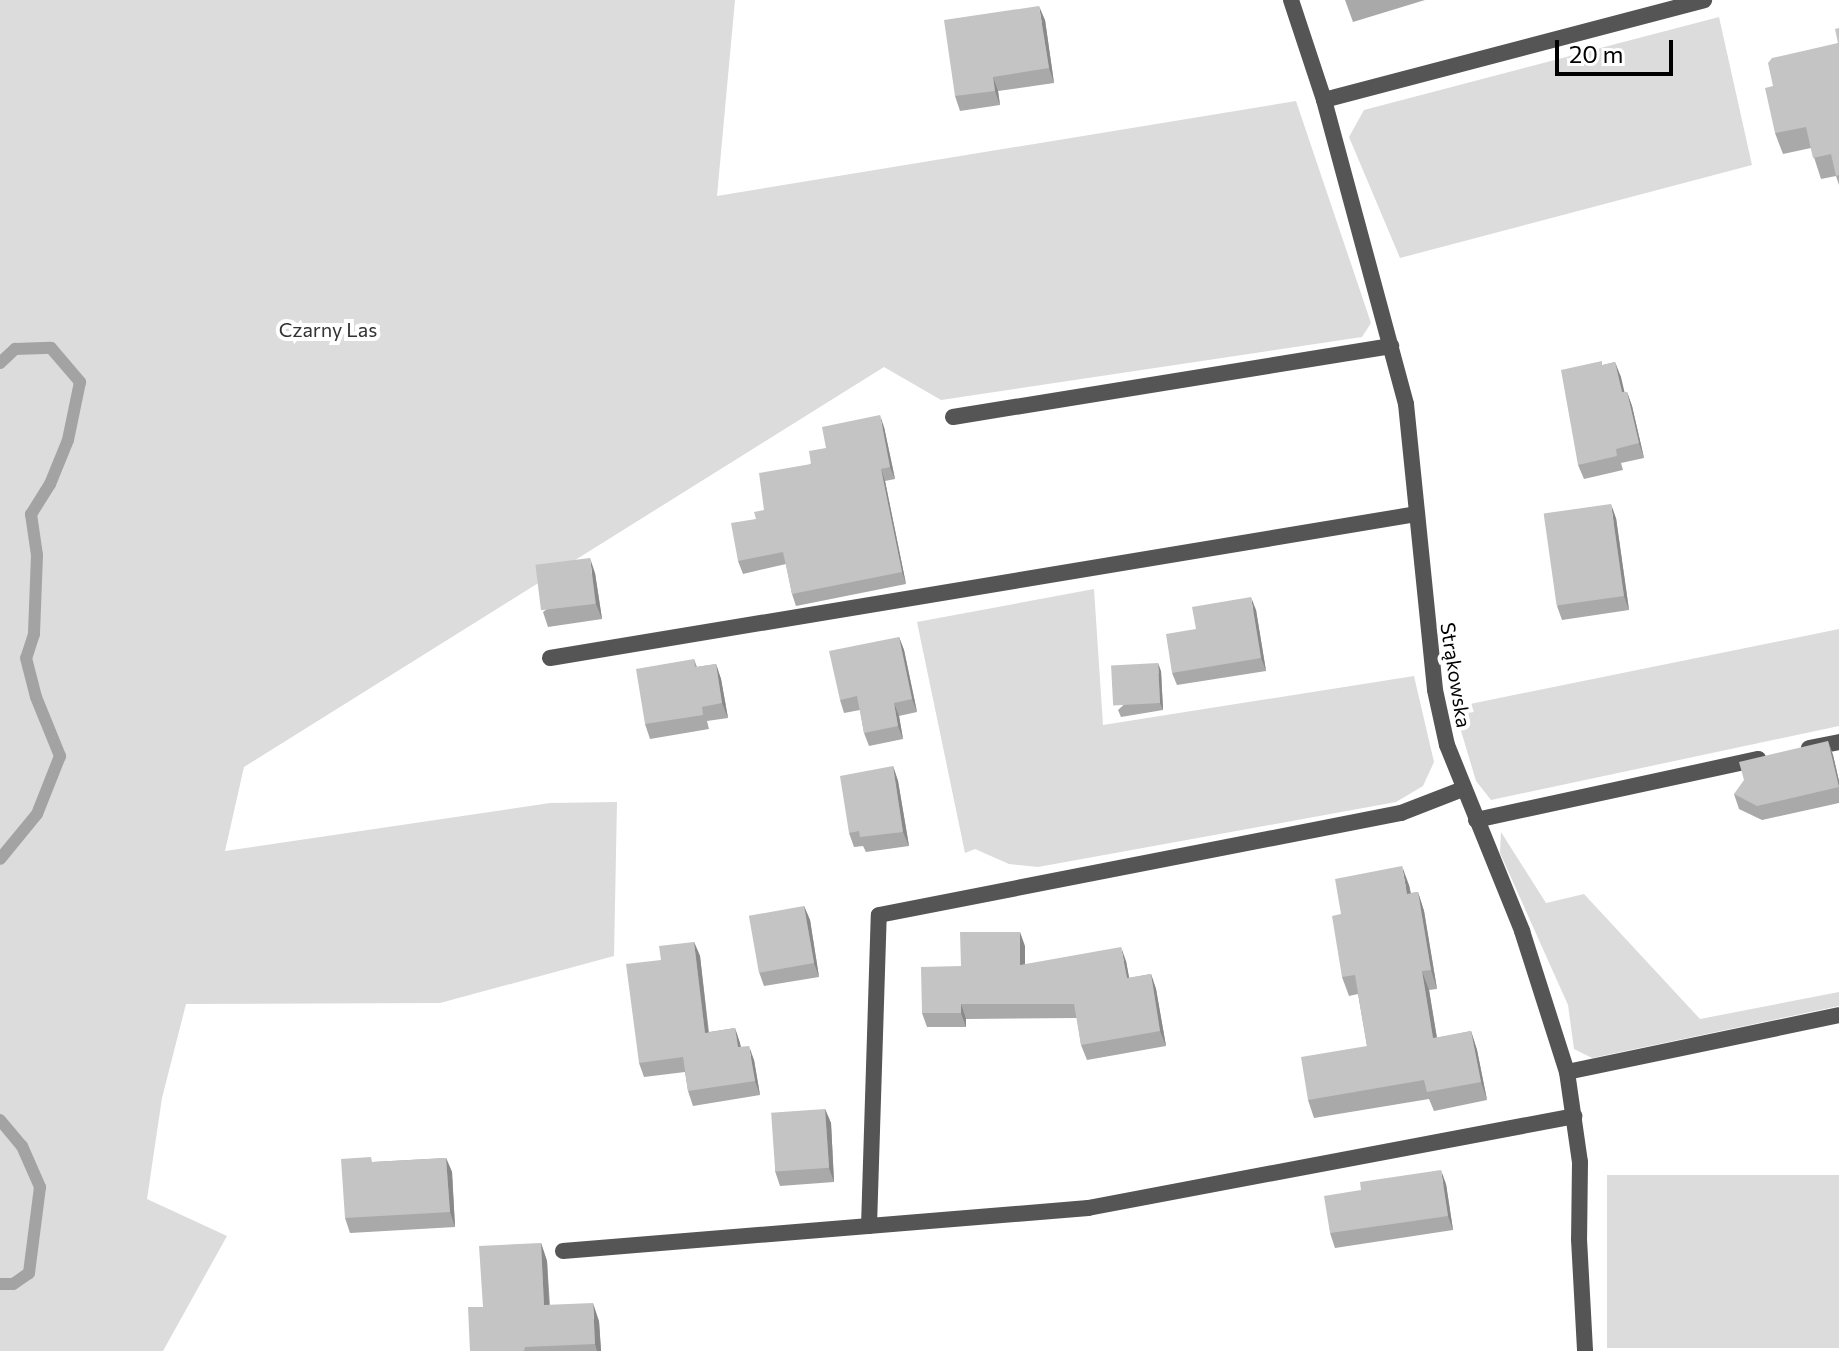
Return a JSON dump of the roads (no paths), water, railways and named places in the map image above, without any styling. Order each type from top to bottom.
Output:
[{"type":"street","name":"Strąkowska","points":[[1291,0],[1324,100],[1406,404],[1435,690],[1463,789],[1522,931],[1567,1072],[1580,1162],[1579,1239],[1585,1351]]},
{"type":"street","points":[[1324,100],[1704,0]]},
{"type":"street","points":[[953,417],[1391,346]]},
{"type":"street","points":[[550,658],[1417,514]]},
{"type":"street","points":[[1476,820],[1839,742]]},
{"type":"street","points":[[869,1226],[879,915],[1401,813],[1463,789]]},
{"type":"street","points":[[1567,1072],[1839,1015]]},
{"type":"street","points":[[563,1251],[1088,1208],[1574,1116]]},
{"type":"waterway","points":[[0,363],[15,349],[51,348],[80,382],[68,440],[50,484],[31,514],[37,555],[34,634],[26,658],[36,697],[60,756],[37,814],[0,859]]},
{"type":"waterway","points":[[0,1120],[22,1146],[40,1187],[29,1273],[13,1284],[0,1284]]},
{"type":"park label","name":"Czarny Las","points":[[328,329]]}]
